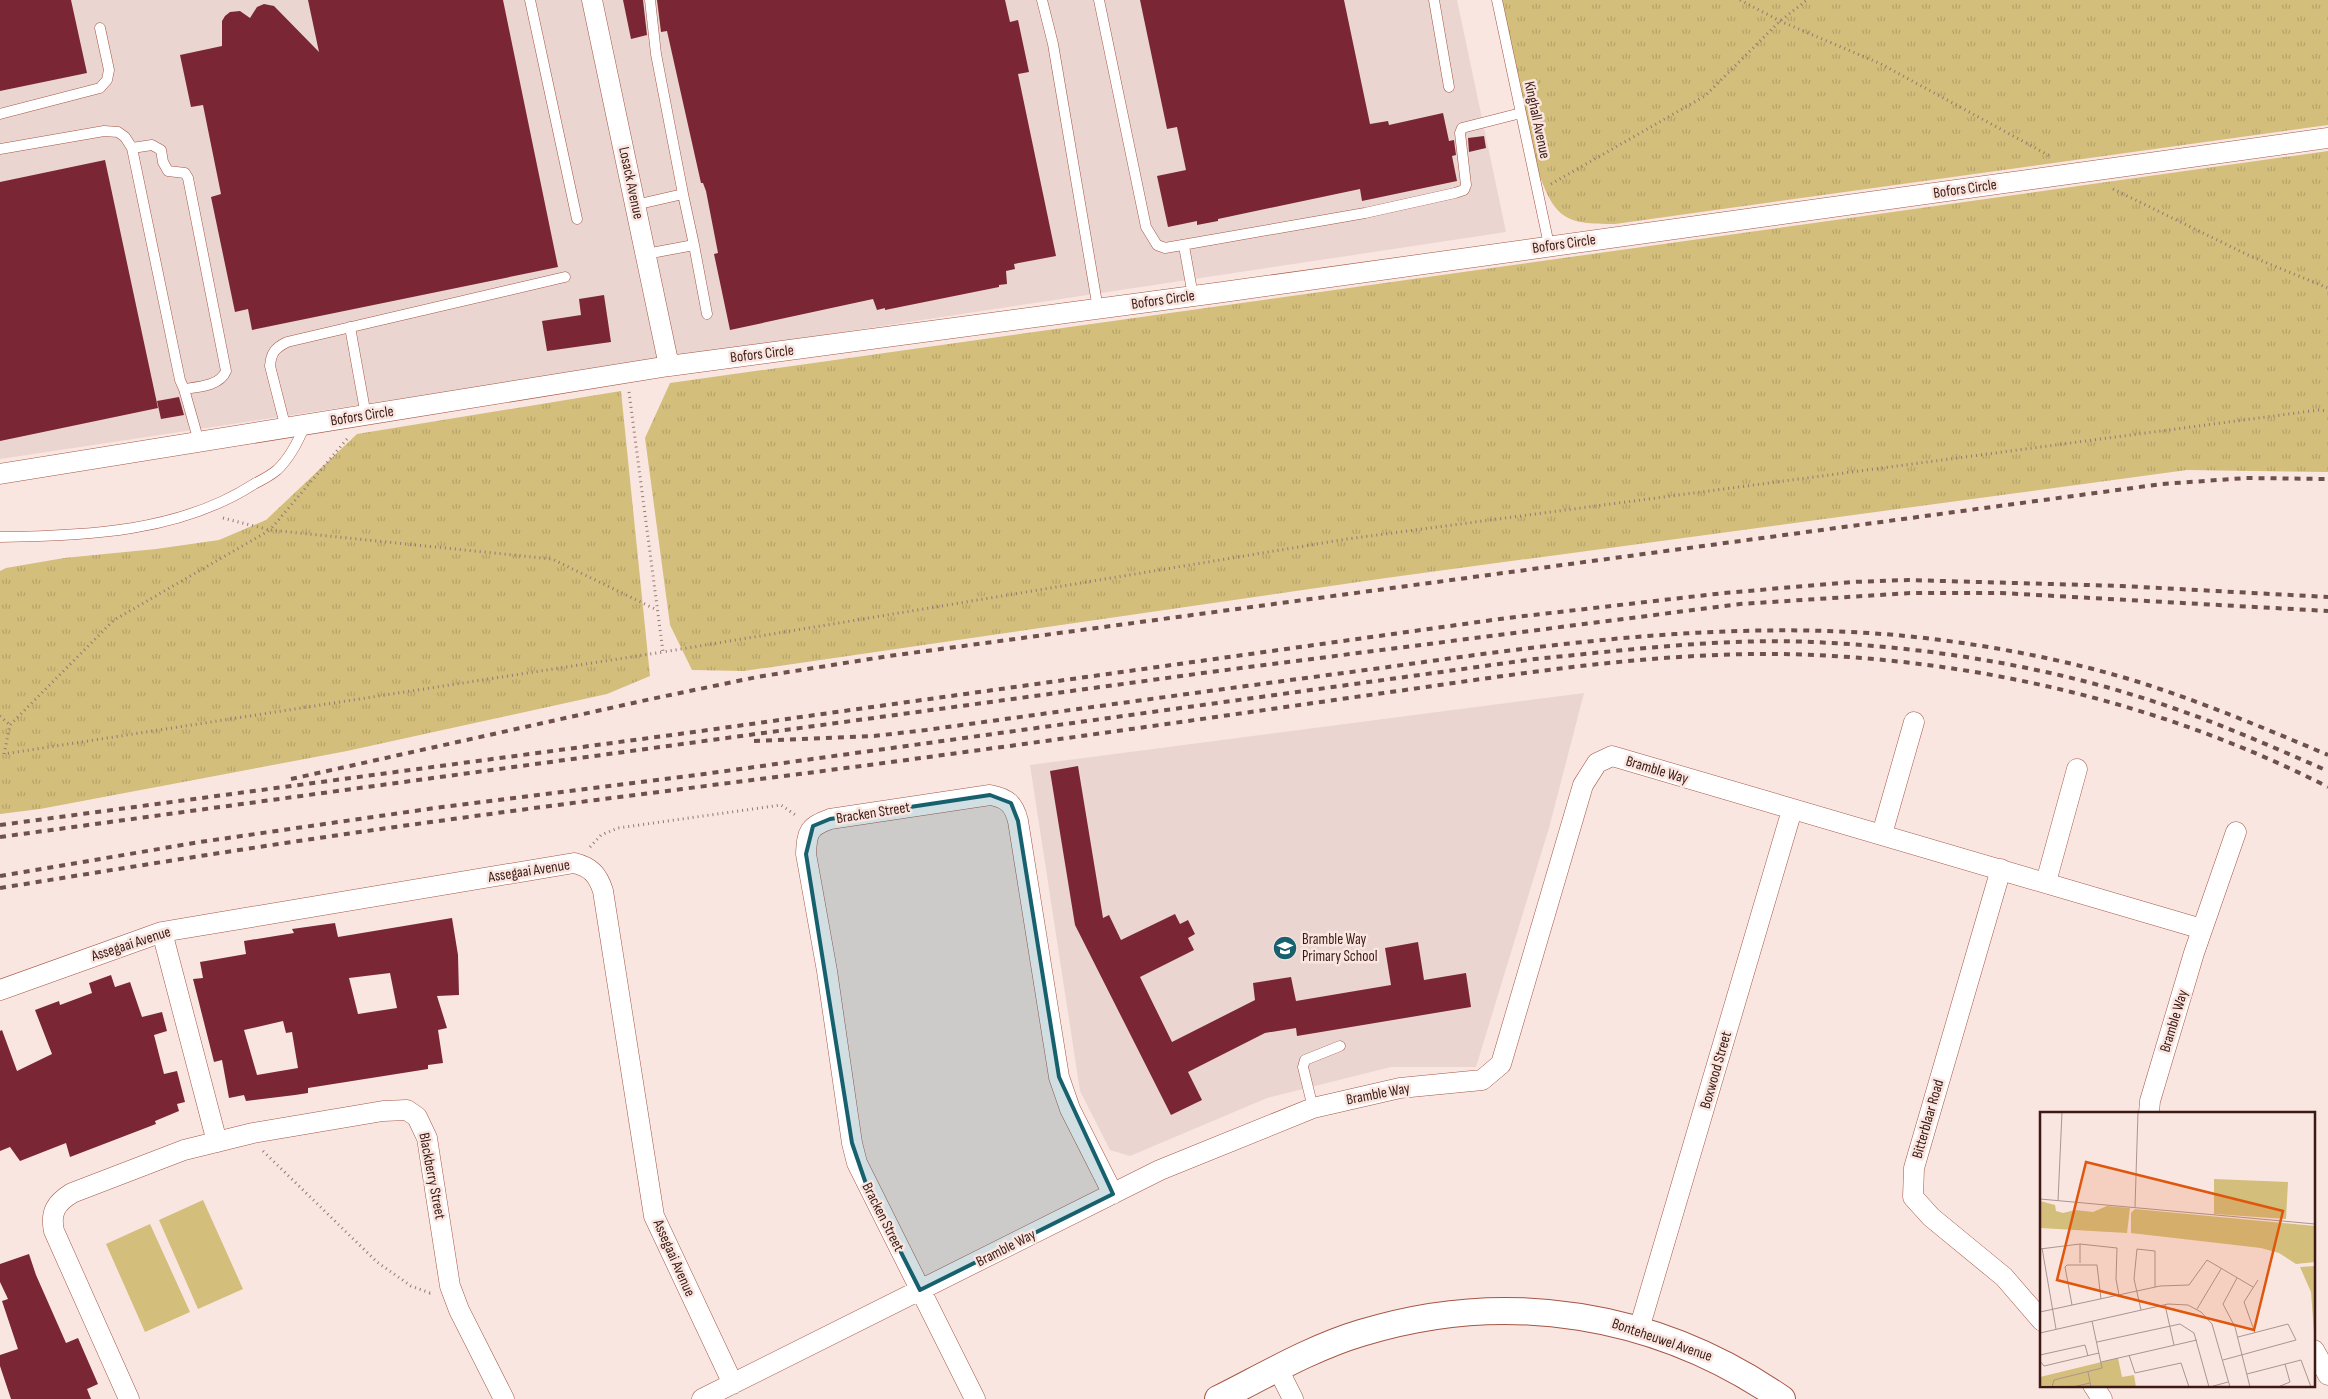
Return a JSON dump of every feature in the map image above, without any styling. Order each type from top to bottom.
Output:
[{"type":"street","name":"Losack Avenue","points":[[592,0],[669,366]]},
{"type":"street","name":"Bofors Circle","points":[[0,474],[669,366],[1194,296],[2328,138]]},
{"type":"street","points":[[1882,834],[1914,722]]},
{"type":"street","name":"Bramble Way","points":[[702,1399],[1160,1170],[1313,1108],[1400,1088],[1482,1080],[1501,1064],[1583,785],[1597,763],[1612,756],[2202,929]]},
{"type":"street","points":[[2046,882],[2078,769]]},
{"type":"street","name":"Bracken Street","points":[[975,1399],[857,1163],[852,1143],[827,971],[806,854],[807,837],[813,826],[830,819],[990,795],[1003,797],[1015,809],[1059,1076],[1070,1109],[1113,1194]]},
{"type":"street","name":"Boxwood Street","points":[[1639,1329],[1792,810]]},
{"type":"street","name":"Bramble Way","points":[[2149,1112],[2150,1101],[2202,929],[2236,832]]},
{"type":"street","name":"Assegaai Avenue","points":[[0,990],[162,932],[574,863],[585,865],[599,878],[603,891],[654,1216],[733,1384]]},
{"type":"street","name":"Bitterblaar Road","points":[[2000,869],[1914,1168],[1913,1197],[1931,1217],[2004,1277],[2040,1319]]},
{"type":"street","points":[[162,932],[217,1142]]},
{"type":"street","name":"Blackberry Street","points":[[129,1399],[54,1231],[52,1220],[54,1210],[60,1201],[72,1193],[184,1150],[253,1133],[383,1111],[407,1110],[417,1117],[427,1138],[450,1286],[459,1310],[504,1399]]},
{"type":"street","name":"Bonteheuwel Avenue","points":[[1218,1399],[1310,1353],[1359,1333],[1434,1316],[1474,1312],[1530,1311],[1568,1314],[1614,1322],[1688,1346],[1728,1364],[1782,1399]]},
{"type":"street","points":[[2316,1354],[2328,1375]]},
{"type":"street","points":[[1278,1369],[1293,1399]]},
{"type":"street","points":[[2094,1386],[2102,1399]]},
{"type":"lane","points":[[530,0],[577,218]]},
{"type":"lane","points":[[650,0],[656,54],[707,314]]},
{"type":"lane","points":[[1042,0],[1053,44],[1098,309]]},
{"type":"lane","points":[[1099,0],[1146,227],[1157,245],[1165,248],[1365,213],[1455,194],[1464,190],[1466,185],[1460,133],[1462,128],[1521,113]]},
{"type":"lane","points":[[1434,0],[1449,87]]},
{"type":"lane","name":"Kinghall Avenue","points":[[1497,0],[1549,246]]},
{"type":"lane","points":[[0,114],[78,96],[100,88],[107,80],[109,70],[100,28]]},
{"type":"lane","points":[[0,149],[104,131],[118,132],[125,136],[132,148],[178,370],[199,442]]},
{"type":"lane","points":[[132,148],[152,145],[161,150],[163,162],[168,171],[185,173],[191,191],[226,371],[221,378],[209,384],[184,388]]},
{"type":"lane","points":[[635,206],[683,194]]},
{"type":"lane","points":[[646,254],[694,245]]},
{"type":"lane","points":[[1184,246],[1194,296]]},
{"type":"lane","points":[[0,537],[70,536],[149,525],[198,512],[240,494],[277,470],[296,446],[295,427],[270,366],[271,357],[276,348],[287,342],[565,277]]},
{"type":"lane","points":[[350,327],[366,416]]},
{"type":"lane","points":[[1313,1108],[1303,1067],[1305,1060],[1340,1046]]},
{"type":"path","points":[[1740,0],[1780,21],[1881,64],[2080,172],[2250,256],[2328,288]]},
{"type":"path","points":[[1538,192],[1705,96],[1780,21],[1807,0]]},
{"type":"path","points":[[627,373],[663,652]]},
{"type":"path","points":[[366,416],[270,530],[114,620],[10,725],[2,754],[663,652],[1347,539],[2328,411]]},
{"type":"path","points":[[198,512],[270,530],[552,559],[658,610]]},
{"type":"path","points":[[0,716],[10,725]]},
{"type":"path","points":[[587,851],[600,835],[618,828],[781,805],[800,818]]},
{"type":"path","points":[[253,1133],[263,1150],[277,1166],[377,1262],[411,1286],[430,1293],[450,1286]]},
{"type":"highlighted area","points":[[990,795],[1011,803],[1018,821],[1059,1077],[1113,1194],[920,1290],[865,1181],[852,1143],[806,854],[813,826],[830,819]]},
{"type":"shaded area","points":[[0,0],[1457,0],[1506,232],[0,459]]},
{"type":"shaded area","name":"Bramble Way Primary School","points":[[1584,693],[1549,828],[1476,1067],[1391,1067],[1267,1098],[1130,1156],[1110,1150],[1080,1091],[1030,765]]},
{"type":"green space","points":[[1502,0],[2328,0],[2328,125],[1615,224],[1584,222],[1573,220],[1557,209],[1550,200],[1538,171]]},
{"type":"green space","points":[[2328,151],[2328,472],[2187,470],[1386,578],[744,671],[692,670],[670,625],[645,438],[670,383]]},
{"type":"green space","points":[[621,391],[650,676],[607,694],[347,751],[40,809],[0,814],[0,571],[6,568],[64,558],[156,549],[219,540],[266,520],[357,434]]},
{"type":"green space","points":[[203,1200],[243,1289],[198,1309],[159,1220]]},
{"type":"green space","points":[[150,1224],[190,1312],[145,1332],[106,1244]]},
{"type":"building","points":[[0,0],[71,0],[87,73],[0,91]]},
{"type":"building","points":[[308,0],[503,0],[558,267],[252,330],[248,309],[235,312],[211,197],[221,194],[203,105],[191,107],[180,55],[222,46],[222,21],[225,16],[230,12],[240,11],[250,18],[257,7],[264,4],[274,6],[319,52]]},
{"type":"building","points":[[623,0],[643,0],[647,35],[631,39]]},
{"type":"building","points":[[657,0],[1005,0],[1010,22],[1018,20],[1029,72],[1018,74],[1056,256],[1014,264],[1015,269],[1006,271],[1007,284],[999,285],[999,287],[885,310],[885,308],[877,310],[873,299],[730,330],[714,254],[718,253],[706,191],[703,183],[701,183],[667,31],[661,32]]},
{"type":"building","points":[[1140,0],[1344,0],[1370,124],[1388,121],[1389,125],[1443,113],[1449,141],[1454,140],[1456,155],[1452,156],[1457,181],[1362,201],[1360,189],[1218,219],[1218,221],[1197,225],[1197,221],[1168,227],[1157,176],[1186,170],[1177,127],[1167,129]]},
{"type":"building","points":[[1484,136],[1486,148],[1469,152],[1468,138]]},
{"type":"building","points":[[105,160],[158,408],[0,441],[0,182]]},
{"type":"building","points":[[604,295],[611,342],[547,351],[542,321],[581,315],[579,299]]},
{"type":"building","points":[[179,397],[184,415],[161,419],[157,401]]},
{"type":"building","points":[[1078,766],[1103,918],[1109,915],[1121,940],[1175,914],[1180,924],[1188,920],[1195,934],[1188,938],[1194,950],[1140,977],[1172,1042],[1255,1000],[1253,983],[1291,977],[1296,1001],[1391,985],[1385,948],[1418,942],[1424,980],[1466,973],[1471,1007],[1297,1036],[1296,1028],[1265,1033],[1188,1072],[1202,1100],[1171,1115],[1075,925],[1050,771]]},
{"type":"building","points":[[452,918],[458,955],[459,995],[437,996],[447,1028],[438,1030],[443,1063],[428,1065],[428,1069],[308,1088],[308,1093],[246,1101],[244,1095],[229,1098],[222,1060],[214,1062],[193,979],[203,978],[200,962],[246,954],[244,941],[294,933],[292,929],[335,923],[338,937]],"holes":[[[390,973],[397,1008],[358,1014],[349,978]],[[283,1021],[286,1033],[292,1032],[298,1068],[257,1075],[244,1030]]]},
{"type":"building","points":[[111,975],[115,987],[130,982],[142,1017],[162,1012],[167,1031],[154,1035],[164,1074],[177,1071],[185,1102],[177,1104],[179,1111],[155,1121],[156,1124],[70,1157],[66,1143],[20,1161],[10,1147],[0,1151],[0,1031],[2,1030],[17,1071],[52,1054],[35,1010],[59,1001],[60,1005],[92,993],[89,983]]},
{"type":"building","points":[[29,1254],[36,1275],[66,1343],[78,1338],[98,1384],[87,1389],[91,1399],[11,1399],[0,1366],[0,1355],[18,1349],[2,1301],[8,1299],[0,1282],[0,1264]]},
{"type":"railway","points":[[291,779],[757,677],[889,656],[2162,484],[2246,478],[2328,479]]},
{"type":"railway","points":[[0,825],[694,732],[1507,618],[1724,593],[1852,582],[1908,580],[2122,586],[2328,597]]},
{"type":"railway","points":[[0,837],[1218,671],[1740,604],[1910,593],[2001,593],[2328,611]]},
{"type":"railway","points":[[754,741],[874,736],[926,730],[1573,643],[1637,637],[1766,630],[1830,631],[1925,638],[1990,647],[2055,660],[2119,676],[2171,693],[2239,718],[2328,755]]},
{"type":"railway","points":[[0,876],[200,842],[442,807],[704,774],[1535,659],[1708,643],[1777,641],[1858,645],[1949,655],[2041,671],[2130,694],[2173,708],[2232,730],[2328,771]]},
{"type":"railway","points":[[0,888],[223,852],[390,828],[1021,744],[1562,668],[1713,655],[1814,655],[1880,660],[1947,668],[2012,679],[2078,694],[2206,733],[2268,758],[2328,787]]},
{"type":"place","name":"Bramble Way Primary School","points":[[1285,948]]}]
